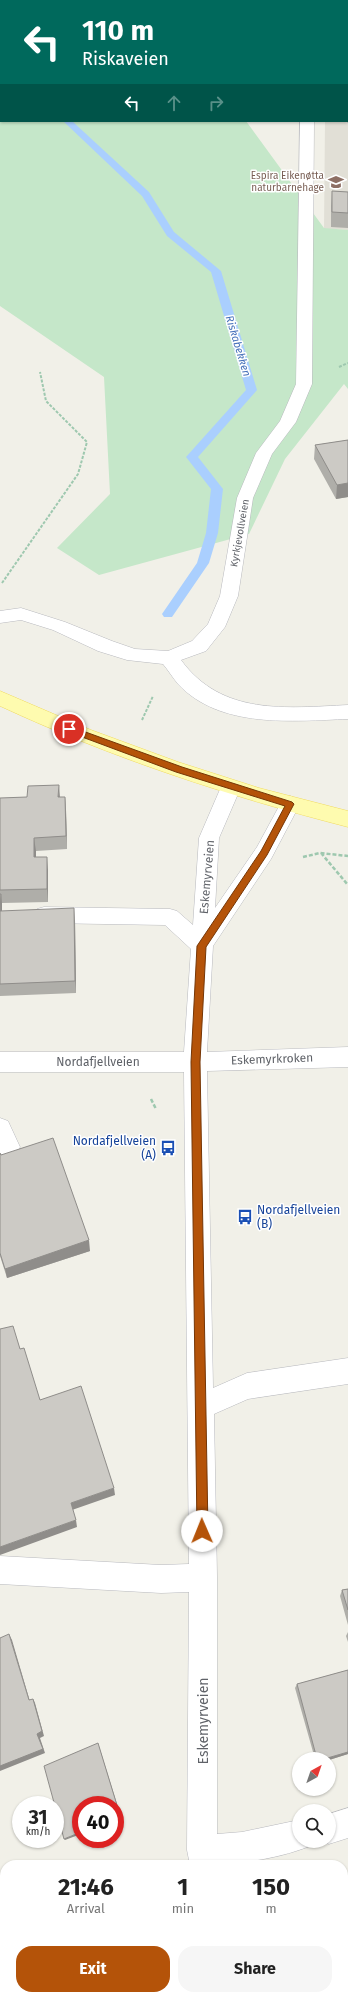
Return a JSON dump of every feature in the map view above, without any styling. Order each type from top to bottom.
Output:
[{"type":"main road","points":[[0,698],[76,732],[231,787],[348,819]]},
{"type":"street","name":"Kyrkjevollveien","points":[[0,617],[21,614],[59,626],[105,646],[134,655],[169,658],[199,646],[216,627],[229,596],[245,498],[264,453],[288,422],[304,384],[307,122]]},
{"type":"street","points":[[169,658],[178,674],[186,683],[216,701],[236,709],[263,714],[348,712]]},
{"type":"street","name":"Eskemyrveien","points":[[204,1857],[203,1578],[196,1062],[209,838],[231,787]]},
{"type":"street","name":"Eskemyrveien","points":[[202,946],[264,853],[290,804]]},
{"type":"street","points":[[22,916],[66,915],[170,918],[202,946]]},
{"type":"street","name":"Eskemyrkroken","points":[[196,1062],[306,1057],[348,1057]]},
{"type":"street","name":"Nordafjellveien","points":[[0,1062],[196,1062]]},
{"type":"street","points":[[201,1406],[247,1386],[348,1371]]},
{"type":"street","points":[[0,1570],[161,1579],[203,1578]]},
{"type":"street","points":[[336,1827],[348,1823]]},
{"type":"street","points":[[204,1857],[292,1836]]},
{"type":"path","points":[[0,587],[78,474],[87,442],[46,401],[40,372]]},
{"type":"path","points":[[320,853],[348,885]]},
{"type":"path","points":[[300,857],[320,853],[348,856]]},
{"type":"shaded area","name":"Espira Eikenøtta naturbarnehage","points":[[325,122],[348,122],[348,230],[324,229]]},
{"type":"green space","points":[[0,122],[247,122],[324,228],[348,230],[348,389],[344,384],[285,459],[249,534],[99,575],[57,548],[110,494],[104,377],[0,306]]},
{"type":"building","points":[[332,191],[348,192],[348,213],[332,212]]},
{"type":"building","points":[[348,440],[348,483],[337,485],[315,445]]},
{"type":"building","points":[[59,785],[58,797],[65,797],[66,836],[34,838],[34,857],[47,857],[47,889],[0,890],[0,798],[27,797],[28,786]]},
{"type":"building","points":[[74,908],[75,981],[0,984],[0,911]]},
{"type":"building","points":[[53,1138],[89,1240],[5,1269],[0,1253],[0,1153],[1,1155]]},
{"type":"building","points":[[13,1326],[20,1349],[24,1348],[40,1400],[81,1386],[114,1488],[71,1503],[76,1520],[0,1547],[0,1329]]},
{"type":"building","points":[[348,1589],[348,1610],[342,1590]]},
{"type":"building","points":[[9,1634],[29,1700],[33,1699],[42,1731],[37,1734],[43,1749],[0,1766],[0,1638]]},
{"type":"building","points":[[348,1670],[348,1752],[336,1756],[336,1752],[315,1752],[297,1684]]},
{"type":"building","points":[[98,1743],[114,1796],[72,1796],[72,1836],[64,1839],[64,1796],[52,1796],[44,1766]]},
{"type":"waterway","name":"Riskabekken","points":[[68,122],[146,194],[170,234],[216,271],[252,390],[192,457],[217,489],[212,533],[203,563],[168,614]]},
{"type":"place","name":"Espira Eikenøtta naturbarnehage","points":[[336,182]]},
{"type":"place","name":"Nordafjellveien (A)","points":[[168,1148]]},
{"type":"place","name":"Nordafjellveien (B)","points":[[245,1217]]},
{"type":"route","points":[[69,729],[127,752],[179,770],[290,804],[264,853],[202,946],[196,1062],[202,1531]]}]
